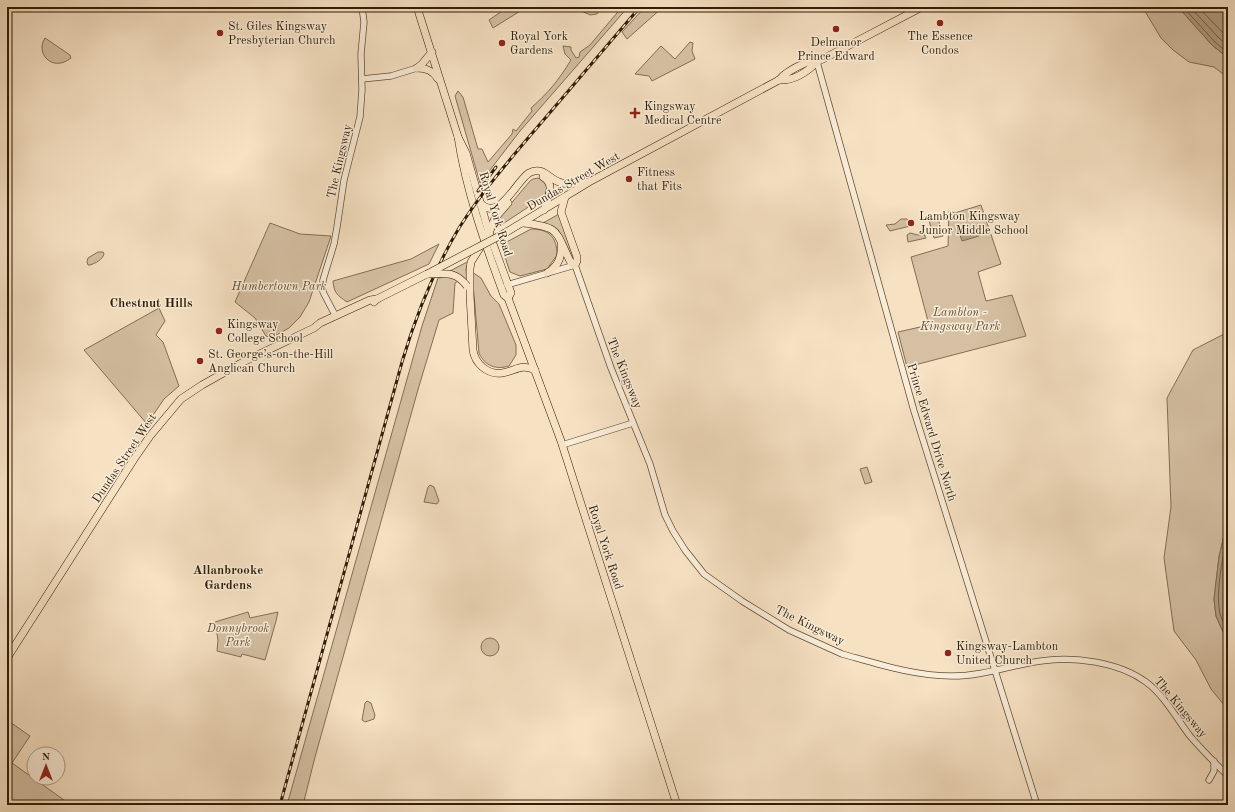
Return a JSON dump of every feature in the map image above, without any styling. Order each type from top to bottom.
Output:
[{"type":"main road","name":"Royal York Road","points":[[417,7],[458,137],[461,155],[480,224],[504,295],[508,298],[562,445],[677,805]]},
{"type":"main road","name":"Dundas Street West","points":[[314,328],[321,327],[372,304],[378,299],[523,223],[589,182],[779,80],[788,81],[809,70],[817,62],[922,7]]},
{"type":"main road","points":[[417,68],[432,52]]},
{"type":"main road","points":[[417,68],[427,69],[434,73],[443,89]]},
{"type":"main road","name":"Royal York Road","points":[[458,137],[466,153],[489,233],[511,294],[508,298]]},
{"type":"main road","points":[[480,202],[485,207],[493,208],[498,206],[525,176],[534,171],[544,172],[555,180],[563,183],[573,184],[589,182]]},
{"type":"main road","points":[[489,233],[495,218],[532,176],[543,176],[550,184],[549,197],[544,210]]},
{"type":"main road","points":[[523,223],[549,227],[556,233],[571,263],[575,265],[577,257],[561,212],[565,197]]},
{"type":"main road","points":[[547,273],[553,270],[561,256],[560,241]]},
{"type":"main road","points":[[481,246],[471,262],[468,286],[470,295],[473,350],[476,360],[484,368],[496,373],[503,373],[519,367],[527,367],[535,370]]},
{"type":"main road","points":[[427,274],[454,275],[468,286]]},
{"type":"main road","name":"Dundas Street West","points":[[7,658],[138,453],[181,398],[243,362],[314,328],[320,323],[370,300],[378,299]]},
{"type":"main road","points":[[519,367],[526,359],[527,349]]},
{"type":"street","name":"The Kingsway","points":[[335,316],[323,292],[323,280],[334,244],[344,180],[359,122],[362,79],[361,54],[364,22],[362,7]]},
{"type":"street","name":"Prince Edward Drive North","points":[[817,62],[914,411],[1037,805]]},
{"type":"street","points":[[362,79],[391,76],[417,68]]},
{"type":"street","name":"The Kingsway","points":[[575,265],[603,347],[650,464],[665,515],[678,541],[704,574],[742,601],[789,630],[805,638],[842,654],[913,673],[942,676],[968,675],[1047,660],[1091,661],[1113,666],[1139,678],[1154,689],[1191,737],[1228,776]]},
{"type":"street","points":[[507,285],[575,265]]},
{"type":"street","points":[[562,445],[634,424]]},
{"type":"street","points":[[1209,780],[1214,771],[1214,761]]},
{"type":"green space","points":[[508,7],[529,7],[493,28],[489,20]]},
{"type":"green space","points":[[573,7],[602,7],[597,14],[590,15]]},
{"type":"green space","points":[[622,7],[628,7],[520,131],[480,183],[455,96],[458,91],[463,97],[478,149],[482,149],[488,162],[512,134],[513,129],[516,131],[532,111],[531,108],[553,86],[571,60],[565,54],[563,46],[571,47],[571,50],[576,58],[579,57],[580,52],[590,45]]},
{"type":"green space","points":[[645,7],[663,7],[627,39],[622,32]]},
{"type":"green space","points":[[1139,7],[1178,7],[1212,45],[1228,58],[1228,78],[1214,67],[1189,62],[1173,50],[1161,38],[1146,13]]},
{"type":"green space","points":[[45,38],[70,55],[71,58],[64,62],[58,63],[47,59],[42,50],[42,44]]},
{"type":"green space","points":[[690,42],[693,43],[692,51],[695,59],[652,81],[649,76],[635,74],[661,46],[675,59]]},
{"type":"green space","points":[[538,178],[543,180],[547,186],[545,196],[495,229],[498,219],[530,181]]},
{"type":"green space","name":"Lambton - Kingsway Park","points":[[981,205],[1001,264],[978,272],[986,301],[1012,295],[1026,336],[907,367],[898,332],[929,325],[911,257],[948,246],[949,211],[955,213]]},
{"type":"green space","points":[[559,214],[575,257],[571,260],[565,242],[559,232],[555,228],[543,223]]},
{"type":"green space","points":[[937,215],[943,236],[934,238],[928,217]]},
{"type":"green space","points":[[901,219],[907,219],[910,226],[890,231],[886,225],[895,224]]},
{"type":"green space","name":"Humbertown Park","points":[[270,223],[300,234],[331,236],[309,302],[300,317],[289,328],[271,338],[266,336],[255,318],[235,302]]},
{"type":"green space","points":[[531,229],[547,232],[551,235],[557,249],[557,255],[547,269],[520,276],[510,272],[501,245]]},
{"type":"green space","points":[[910,233],[918,235],[924,234],[926,238],[908,242],[907,235]]},
{"type":"green space","points":[[439,244],[429,264],[347,302],[335,291],[333,281],[411,259]]},
{"type":"green space","points":[[98,252],[103,252],[104,254],[102,258],[97,262],[88,265],[88,258]]},
{"type":"green space","points":[[469,261],[466,269],[467,284],[458,274],[450,271]]},
{"type":"green space","points":[[472,272],[481,278],[491,296],[499,304],[516,345],[516,355],[509,366],[491,366],[484,361],[479,353]]},
{"type":"green space","points":[[438,278],[454,278],[458,281],[455,283],[453,313],[439,320],[419,386],[315,757],[303,805],[287,805],[422,326]]},
{"type":"green space","points":[[159,308],[165,321],[156,335],[163,342],[179,386],[164,399],[147,424],[84,350]]},
{"type":"green space","points":[[1228,332],[1228,518],[1219,557],[1214,599],[1216,616],[1228,643],[1228,710],[1211,689],[1196,660],[1174,631],[1164,558],[1171,507],[1167,398],[1193,350]]},
{"type":"green space","points":[[867,467],[872,482],[865,484],[860,469]]},
{"type":"green space","points":[[430,485],[434,487],[439,501],[437,504],[424,502],[428,487]]},
{"type":"green space","name":"Donnybrook Park","points":[[248,612],[250,618],[278,612],[265,660],[242,654],[241,657],[217,651],[218,640],[215,622]]},
{"type":"green space","points":[[490,638],[496,641],[499,647],[496,653],[490,656],[484,653],[481,647],[484,641]]},
{"type":"green space","points":[[367,701],[371,703],[375,715],[374,719],[365,722],[362,720],[365,703]]},
{"type":"green space","points":[[7,720],[30,736],[12,763],[26,773],[26,786],[44,786],[71,805],[7,805]]},
{"type":"water","points":[[1178,7],[1228,7],[1228,58],[1212,45]]},
{"type":"water","points":[[963,228],[964,230],[976,228],[979,236],[962,241],[958,229]]},
{"type":"water","points":[[1228,518],[1228,643],[1216,616],[1214,599],[1219,557]]},
{"type":"railway","points":[[280,805],[402,362],[413,327],[434,276],[459,228],[488,187],[519,148],[640,7]]},
{"type":"railway","points":[[478,191],[496,167]]},
{"type":"place","name":"The Essence Condos","points":[[940,23]]},
{"type":"place","name":"Delmanor Prince Edward","points":[[836,29]]},
{"type":"place","name":"St. Giles Kingsway Presbyterian Church","points":[[220,33]]},
{"type":"place","name":"Royal York Gardens","points":[[502,43]]},
{"type":"place","name":"Kingsway Medical Centre","points":[[635,113]]},
{"type":"place","name":"Fitness that Fits","points":[[629,179]]},
{"type":"place","name":"Lambton Kingsway Junior Middle School","points":[[911,223]]},
{"type":"place","name":"Kingsway College School","points":[[219,331]]},
{"type":"place","name":"St. George’s-on-the-Hill Anglican Church","points":[[200,361]]},
{"type":"place","name":"Kingsway-Lambton United Church","points":[[948,653]]},
{"type":"district","name":"Chestnut Hills","points":[[151,302]]},
{"type":"district","name":"Allanbrooke Gardens","points":[[228,576]]}]
